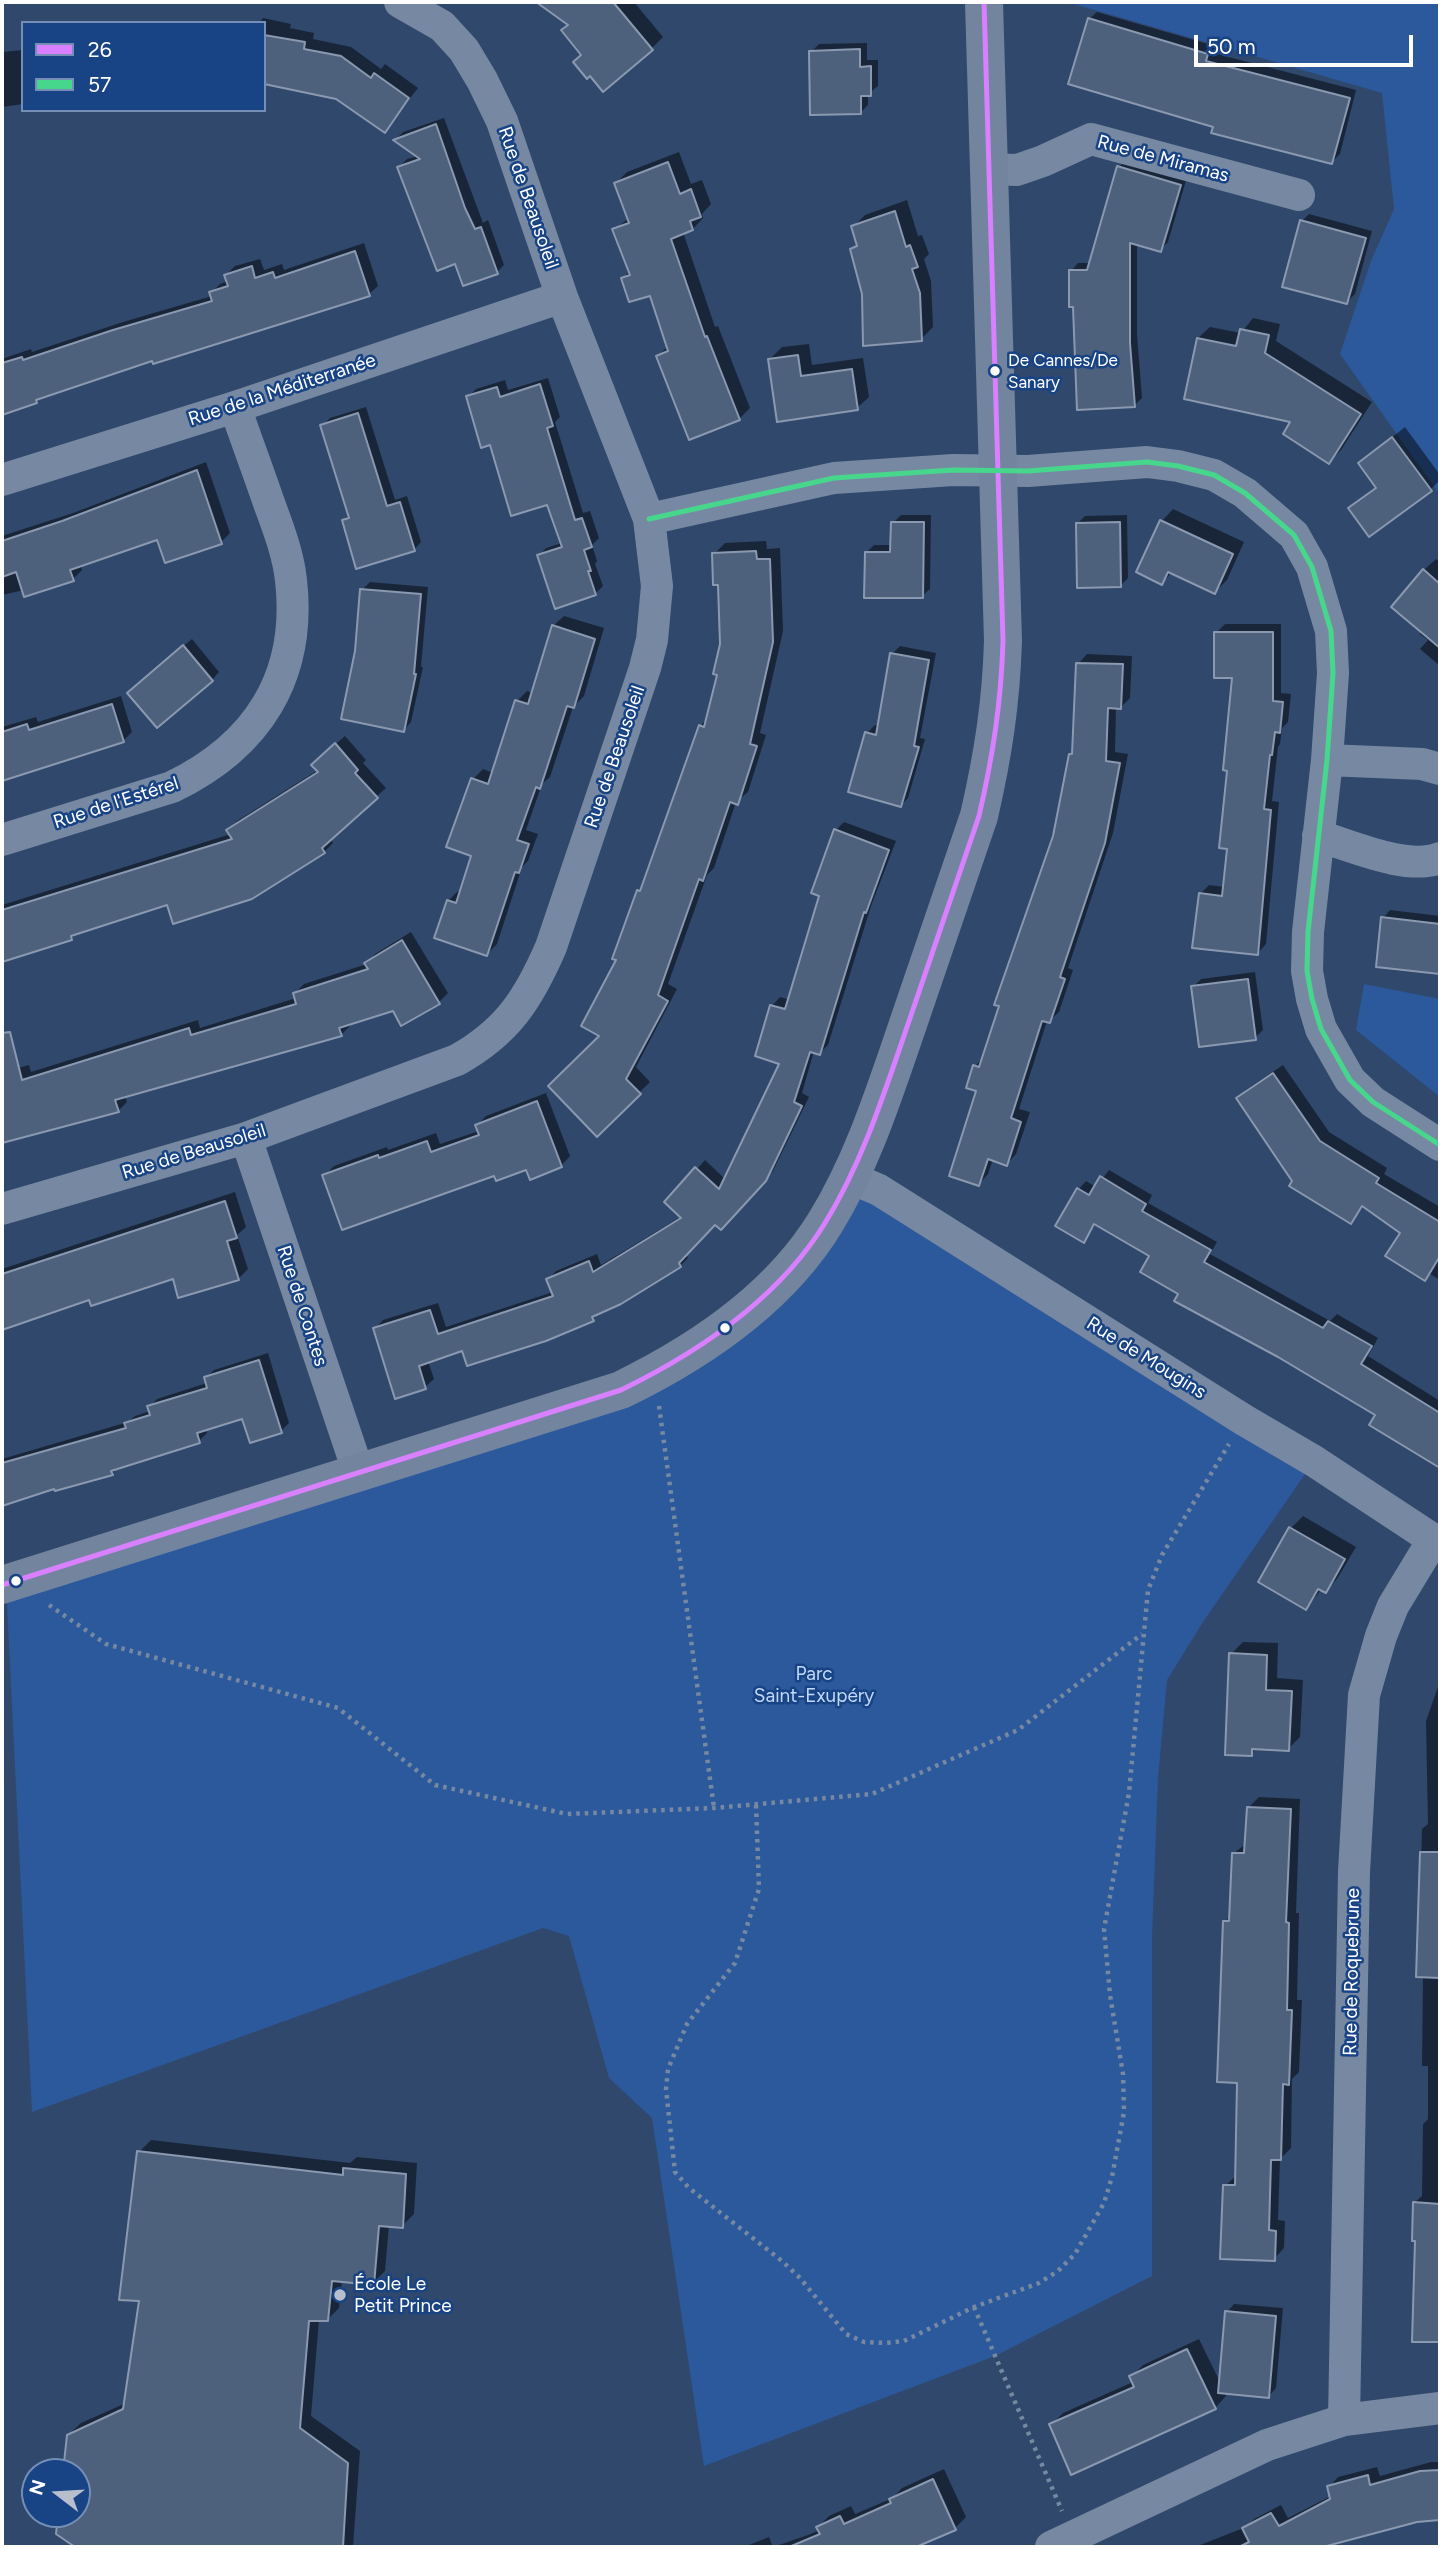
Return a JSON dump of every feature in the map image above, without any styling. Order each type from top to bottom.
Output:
[{"type":"street","name":"Rue de Beausoleil","points":[[2,1209],[246,1138],[457,1060],[481,1046],[502,1028],[521,1006],[551,947],[645,668],[652,639],[657,586],[649,519],[562,298],[502,121],[464,50],[442,26],[400,2]]},
{"type":"street","points":[[16,1581],[621,1390],[688,1355],[751,1306],[800,1256],[824,1224],[876,1117],[979,816],[991,765],[1001,695],[1003,641],[984,2]]},
{"type":"street","name":"Rue de Miramas","points":[[989,169],[1017,170],[1044,161],[1091,139],[1299,195]]},
{"type":"street","name":"Rue de la Méditerranée","points":[[2,480],[235,407],[562,298]]},
{"type":"street","name":"Rue de l'Estérel","points":[[2,840],[172,787],[222,758],[246,735],[266,709],[280,679],[288,652],[292,618],[292,580],[285,546],[235,407]]},
{"type":"street","points":[[649,519],[834,478],[953,470],[1028,471],[1147,462],[1214,475],[1245,493],[1271,513],[1294,535],[1312,567],[1331,631],[1333,673],[1327,760],[1308,932],[1307,971],[1312,999],[1321,1029],[1350,1080],[1373,1102],[1440,1145]]},
{"type":"street","points":[[1327,760],[1422,764],[1440,769]]},
{"type":"street","points":[[1318,836],[1408,862],[1429,863],[1440,858]]},
{"type":"street","name":"Rue de Contes","points":[[246,1138],[359,1474]]},
{"type":"street","name":"Rue de Mougins","points":[[849,1177],[878,1189],[1244,1420],[1314,1461],[1437,1542]]},
{"type":"street","name":"Rue de Roquebrune","points":[[1345,2420],[1354,1872],[1364,1695],[1381,1636],[1393,1606],[1437,1542]]},
{"type":"street","points":[[1062,2542],[1267,2445],[1345,2420],[1440,2408]]},
{"type":"path","points":[[659,1406],[714,1808]]},
{"type":"path","points":[[756,1805],[759,1889],[735,1963],[687,2024],[668,2068],[666,2089],[675,2172],[689,2188],[800,2278],[846,2334],[864,2342],[904,2340],[974,2306],[1039,2283],[1058,2271],[1075,2254],[1104,2203],[1112,2177],[1124,2112],[1123,2074],[1107,1973],[1104,1929],[1129,1793],[1148,1590],[1162,1555],[1244,1420]]},
{"type":"path","points":[[16,1581],[106,1644],[338,1708],[435,1785],[567,1814],[714,1808],[872,1794],[1018,1730],[1143,1633]]},
{"type":"path","points":[[974,2306],[1062,2542]]},
{"type":"green space","points":[[1067,2],[1440,2],[1440,495],[1340,354],[1371,261],[1394,209],[1382,93]]},
{"type":"green space","points":[[1364,984],[1440,999],[1440,1097],[1356,1030]]},
{"type":"green space","name":"Parc Saint-Exupéry","points":[[849,1177],[1314,1461],[1203,1622],[1167,1680],[1158,1778],[1152,1937],[1152,2276],[995,2356],[704,2466],[652,2118],[609,2078],[569,1936],[543,1928],[32,2112],[6,1584],[688,1355]]},
{"type":"building","points":[[536,2],[613,2],[653,50],[603,92],[590,76],[587,79],[573,62],[581,55],[561,30],[568,25]]},
{"type":"building","points":[[1088,18],[1208,54],[1206,61],[1350,98],[1332,164],[1211,133],[1213,127],[1068,84]]},
{"type":"building","points":[[266,35],[305,42],[304,49],[341,56],[371,78],[374,73],[409,98],[385,133],[336,99],[266,84]]},
{"type":"building","points":[[860,49],[860,67],[871,66],[871,96],[861,96],[861,114],[810,115],[809,51]]},
{"type":"building","points":[[436,124],[465,208],[475,229],[481,227],[498,274],[463,286],[455,264],[437,271],[397,167],[420,159],[393,140]]},
{"type":"building","points":[[668,162],[680,194],[691,189],[701,217],[690,221],[693,230],[671,239],[705,337],[707,336],[740,420],[689,440],[656,356],[668,351],[650,296],[629,302],[621,278],[630,275],[612,229],[629,223],[614,183]]},
{"type":"building","points":[[1117,166],[1181,185],[1161,252],[1130,243],[1130,343],[1135,407],[1077,410],[1073,307],[1069,307],[1069,270],[1087,270]]},
{"type":"building","points":[[895,211],[906,247],[910,245],[918,267],[912,269],[920,293],[922,341],[863,346],[862,294],[850,249],[857,246],[851,226]]},
{"type":"building","points":[[1300,220],[1366,238],[1347,304],[1282,287]]},
{"type":"building","points":[[355,251],[370,296],[153,364],[152,361],[36,400],[37,403],[2,415],[2,363],[22,357],[23,360],[212,301],[209,292],[228,286],[224,275],[252,266],[255,278],[273,272],[275,278]]},
{"type":"building","points":[[1240,329],[1269,335],[1265,353],[1361,414],[1329,464],[1283,434],[1290,422],[1184,399],[1197,338],[1236,346]]},
{"type":"building","points":[[798,355],[801,376],[852,369],[858,410],[777,422],[768,359]]},
{"type":"building","points":[[540,384],[553,426],[547,428],[575,520],[582,518],[592,547],[584,550],[596,595],[555,609],[537,555],[562,547],[547,505],[511,516],[490,445],[481,448],[466,396],[497,387],[500,397]]},
{"type":"building","points":[[358,413],[387,506],[400,502],[415,551],[356,569],[342,520],[349,518],[320,425]]},
{"type":"building","points":[[1392,437],[1432,491],[1369,537],[1348,508],[1376,488],[1358,463]]},
{"type":"building","points":[[197,470],[222,544],[165,563],[157,540],[70,570],[74,581],[24,597],[16,572],[2,577],[2,541]]},
{"type":"building","points":[[1160,520],[1233,554],[1215,594],[1168,572],[1162,585],[1136,572]]},
{"type":"building","points":[[891,522],[924,522],[923,598],[864,598],[865,552],[890,552]]},
{"type":"building","points":[[1120,522],[1121,587],[1077,588],[1076,523]]},
{"type":"building","points":[[756,551],[757,559],[770,559],[773,642],[750,744],[757,746],[738,805],[730,802],[703,881],[699,879],[658,995],[668,1001],[626,1079],[641,1094],[597,1137],[548,1086],[599,1036],[581,1026],[616,960],[612,959],[637,890],[640,891],[699,725],[704,727],[717,675],[713,674],[720,644],[718,585],[713,585],[712,553]]},
{"type":"building","points":[[1423,569],[1440,584],[1440,648],[1391,607]]},
{"type":"building","points":[[360,589],[421,594],[416,674],[404,732],[341,719],[355,651]]},
{"type":"building","points":[[552,625],[595,639],[574,708],[567,706],[540,789],[536,787],[517,840],[529,844],[519,873],[515,872],[487,956],[434,938],[447,900],[456,903],[471,856],[446,847],[471,778],[488,784],[515,700],[528,704]]},
{"type":"building","points":[[1214,632],[1273,632],[1273,701],[1283,702],[1280,733],[1275,732],[1270,755],[1264,809],[1271,810],[1258,955],[1192,948],[1199,893],[1222,896],[1227,849],[1219,848],[1227,771],[1223,770],[1232,678],[1214,678]]},
{"type":"building","points":[[183,645],[213,681],[157,728],[127,693]]},
{"type":"building","points":[[890,653],[929,660],[914,746],[919,747],[901,807],[848,792],[865,732],[876,735]]},
{"type":"building","points":[[1076,663],[1123,664],[1121,709],[1108,708],[1106,761],[1120,763],[1105,843],[1060,977],[1065,979],[1050,1023],[1042,1021],[1011,1118],[1021,1122],[1007,1166],[988,1159],[979,1186],[949,1176],[976,1091],[966,1088],[973,1065],[979,1067],[999,1006],[994,1005],[1053,836],[1069,754],[1072,754]]},
{"type":"building","points":[[112,704],[124,742],[2,781],[2,732],[27,724],[29,730]]},
{"type":"building","points":[[335,743],[358,770],[355,773],[378,798],[322,848],[325,853],[252,899],[173,924],[167,905],[2,962],[2,910],[232,839],[226,830],[318,772],[311,765]]},
{"type":"building","points":[[834,829],[889,850],[866,913],[864,912],[820,1055],[810,1052],[794,1102],[802,1106],[766,1181],[721,1230],[715,1225],[679,1263],[681,1267],[621,1304],[592,1317],[594,1321],[546,1341],[467,1366],[462,1351],[419,1366],[426,1389],[395,1399],[373,1328],[430,1310],[438,1334],[553,1296],[546,1279],[589,1261],[593,1272],[681,1218],[664,1202],[695,1167],[719,1189],[779,1064],[755,1056],[770,1005],[785,1009],[819,896],[811,893]]},
{"type":"building","points":[[1381,917],[1440,924],[1440,974],[1376,967]]},
{"type":"building","points":[[402,940],[440,1004],[401,1026],[393,1011],[339,1028],[342,1036],[115,1100],[119,1112],[2,1143],[2,1033],[10,1032],[22,1080],[189,1028],[191,1035],[296,1004],[293,993],[368,969],[364,963]]},
{"type":"building","points":[[1248,979],[1256,1040],[1199,1047],[1191,986]]},
{"type":"building","points":[[1273,1073],[1320,1141],[1379,1178],[1376,1183],[1440,1222],[1440,1256],[1425,1281],[1385,1256],[1400,1233],[1362,1206],[1351,1224],[1289,1186],[1292,1181],[1236,1098]]},
{"type":"building","points":[[537,1101],[562,1167],[530,1180],[526,1170],[496,1181],[494,1176],[342,1230],[322,1175],[427,1141],[431,1152],[479,1135],[475,1125]]},
{"type":"building","points":[[1100,1176],[1146,1204],[1142,1211],[1211,1250],[1204,1262],[1323,1328],[1328,1321],[1372,1346],[1361,1364],[1440,1413],[1440,1468],[1369,1425],[1375,1415],[1278,1357],[1174,1301],[1178,1294],[1140,1272],[1149,1256],[1094,1224],[1084,1243],[1055,1226],[1077,1188],[1089,1195]]},
{"type":"building","points":[[225,1201],[237,1238],[227,1241],[239,1280],[178,1298],[173,1279],[91,1306],[89,1300],[2,1330],[2,1274]]},
{"type":"building","points":[[259,1360],[282,1433],[250,1443],[242,1419],[197,1433],[200,1443],[111,1471],[113,1475],[55,1491],[54,1489],[2,1506],[2,1463],[126,1428],[124,1423],[150,1415],[147,1406],[207,1388],[204,1377]]},
{"type":"building","points":[[1289,1527],[1345,1559],[1326,1593],[1318,1589],[1306,1610],[1258,1582]]},
{"type":"building","points":[[1229,1653],[1267,1655],[1266,1690],[1292,1691],[1289,1751],[1252,1749],[1252,1756],[1225,1755]]},
{"type":"building","points":[[1247,1807],[1291,1809],[1286,1922],[1289,1923],[1287,2010],[1292,2010],[1289,2085],[1283,2084],[1281,2160],[1271,2160],[1269,2230],[1276,2231],[1275,2261],[1220,2259],[1223,2185],[1235,2185],[1237,2083],[1217,2082],[1223,1921],[1229,1921],[1232,1853],[1244,1853]]},
{"type":"building","points":[[1420,1852],[1440,1852],[1440,1978],[1416,1977]]},
{"type":"building","points":[[137,2151],[343,2175],[343,2168],[406,2174],[403,2228],[379,2226],[374,2285],[332,2281],[328,2321],[309,2321],[300,2428],[348,2463],[343,2547],[75,2547],[56,2534],[57,2528],[91,2528],[91,2458],[65,2458],[67,2435],[123,2409],[139,2301],[119,2300]]},
{"type":"building","points":[[1413,2202],[1440,2204],[1440,2342],[1412,2342],[1415,2241],[1412,2241]]},
{"type":"building","points":[[1225,2311],[1276,2316],[1269,2398],[1218,2393]]},
{"type":"building","points":[[1187,2349],[1216,2409],[1071,2475],[1049,2424],[1134,2387],[1129,2376]]},
{"type":"building","points":[[1440,2470],[1440,2520],[1417,2522],[1323,2547],[1239,2547],[1249,2542],[1242,2528],[1271,2513],[1279,2526],[1330,2499],[1327,2486],[1368,2475],[1370,2485],[1420,2471]]},
{"type":"building","points":[[933,2479],[956,2530],[916,2547],[789,2547],[820,2534],[816,2527],[840,2516],[844,2524],[891,2503],[889,2499]]},
{"type":"transit line","name":"26","points":[[2,1585],[621,1390],[708,1340],[761,1299],[785,1275],[825,1223],[861,1152],[890,1077],[979,816],[996,729],[1003,641],[984,2]]},
{"type":"transit line","name":"57","points":[[649,519],[834,478],[953,470],[1028,471],[1147,462],[1214,475],[1245,493],[1294,535],[1312,567],[1331,631],[1333,673],[1327,760],[1308,932],[1307,971],[1312,999],[1321,1029],[1350,1080],[1373,1102],[1440,1145]]},
{"type":"place","name":"De Cannes/De Sanary","points":[[995,371]]},
{"type":"place","name":"École Le Petit Prince","points":[[340,2295]]}]
